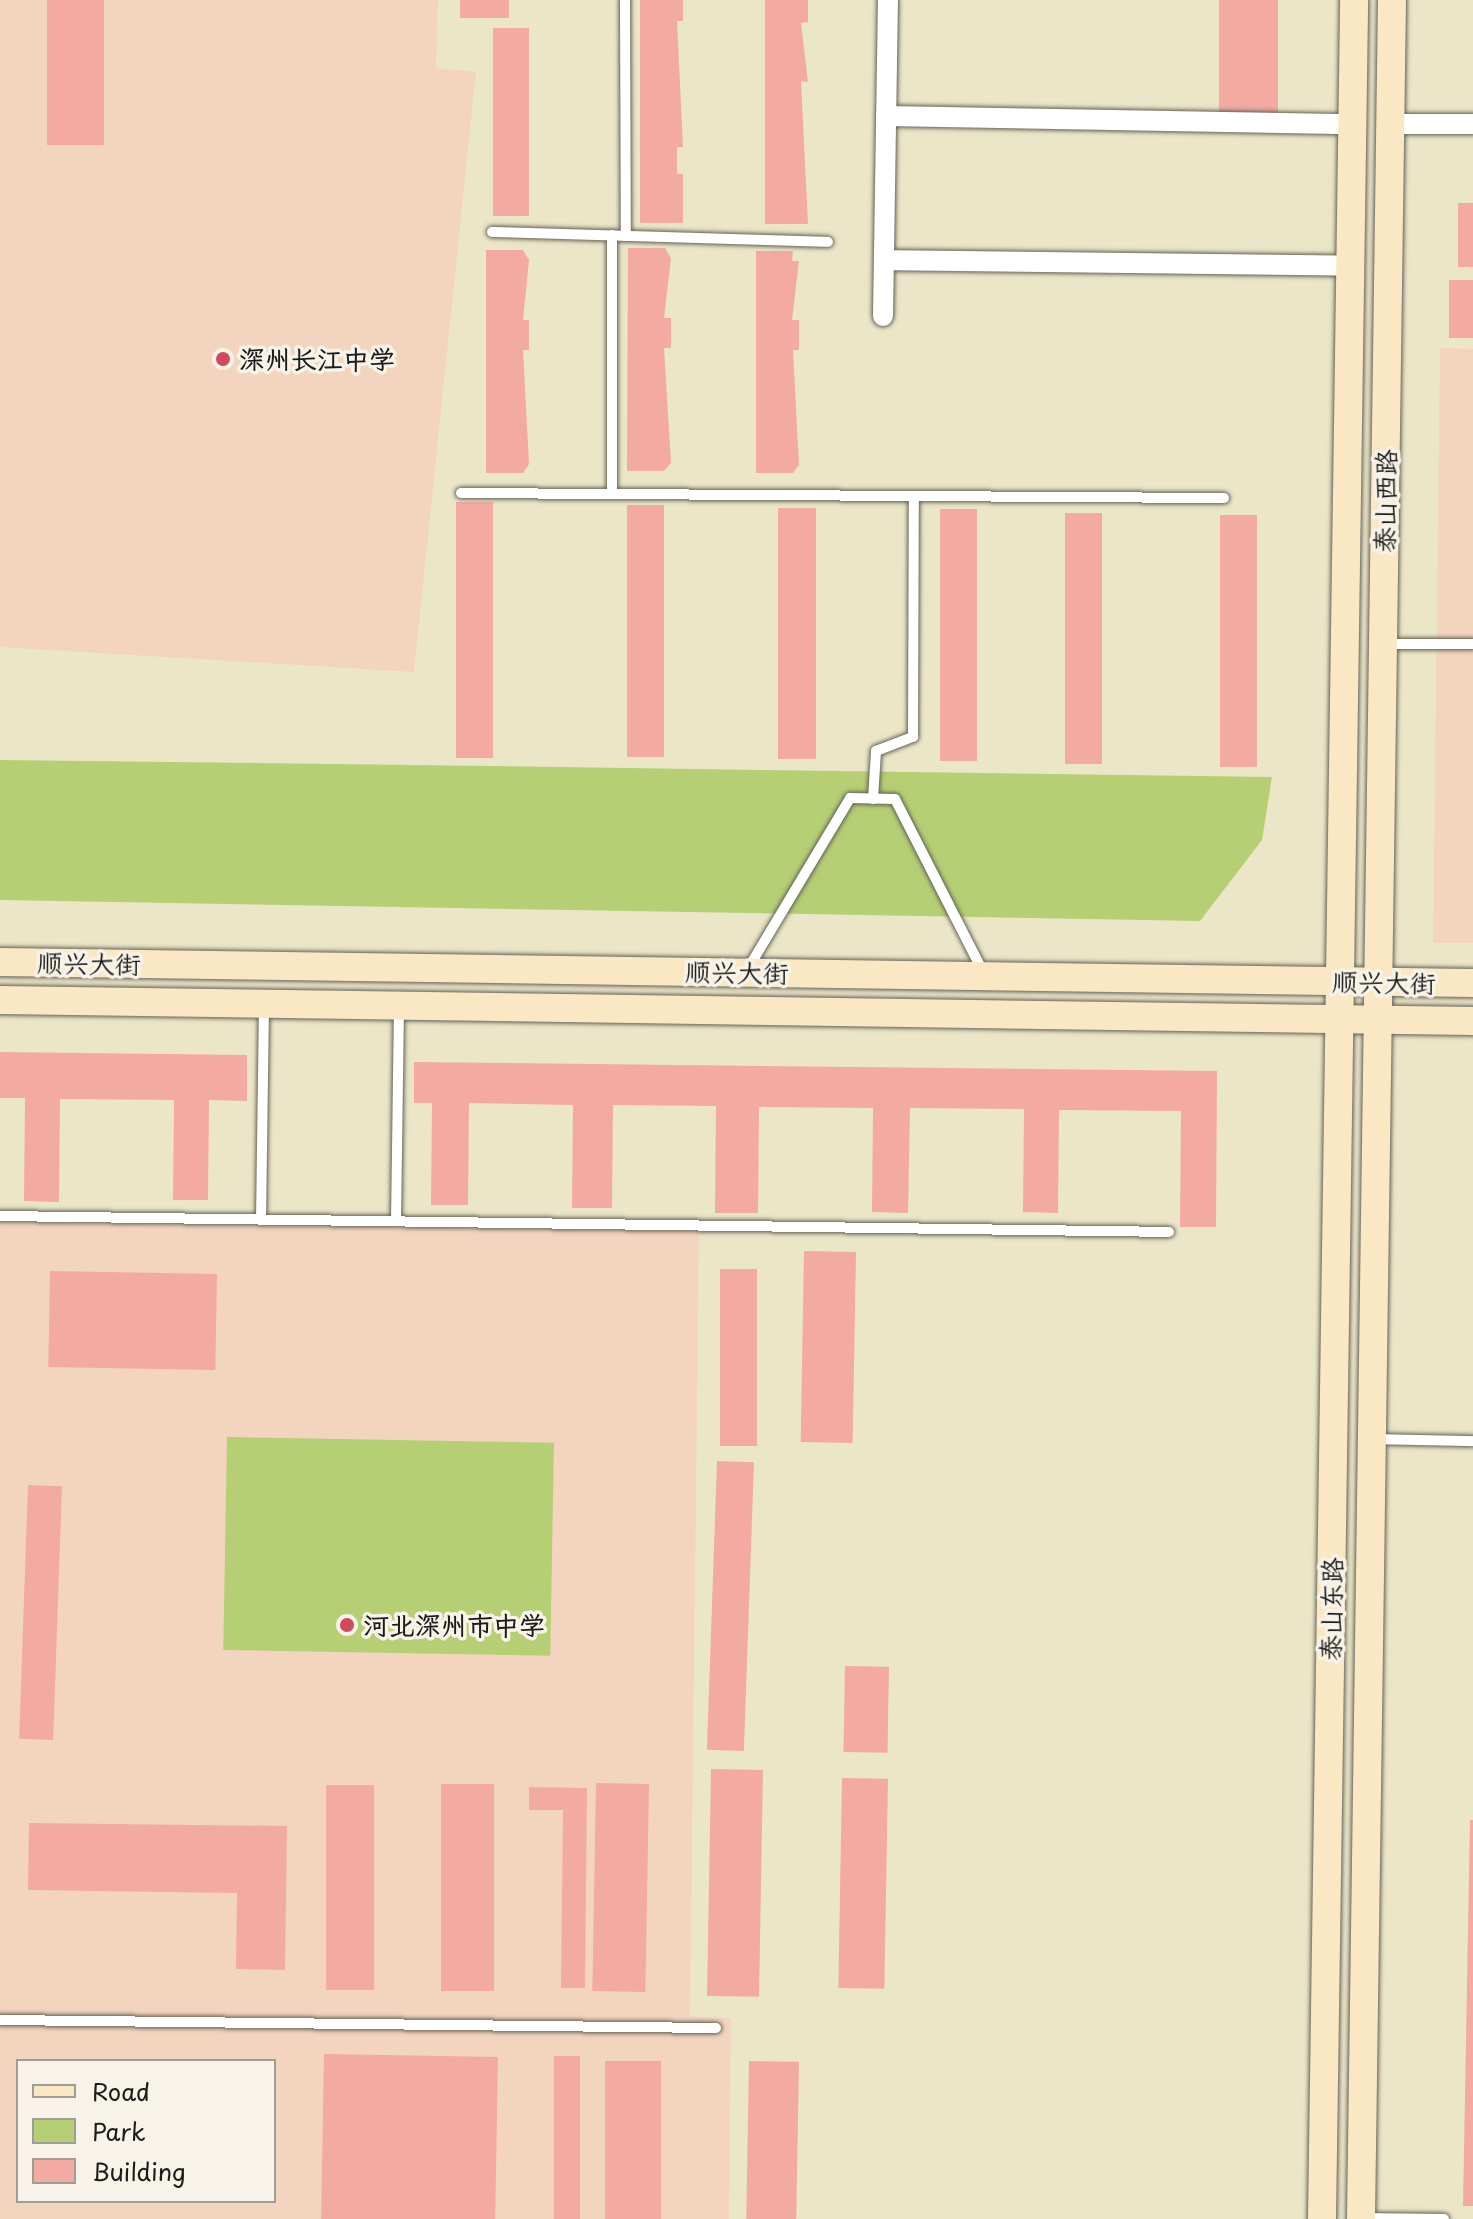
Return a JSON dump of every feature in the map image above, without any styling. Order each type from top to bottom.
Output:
[{"type":"main road","name":"泰山西路","points":[[1340,1000],[1354,0]]},
{"type":"main road","name":"泰山西路","points":[[1378,1001],[1392,0]]},
{"type":"main road","name":"顺兴大街","points":[[0,962],[986,976],[1378,1001],[1473,983]]},
{"type":"main road","name":"顺兴大街","points":[[0,1000],[399,1006],[1340,1000],[1378,1001],[1473,1021]]},
{"type":"main road","name":"泰山东路","points":[[1322,2219],[1340,1000]]},
{"type":"main road","name":"泰山东路","points":[[1361,2218],[1378,1001]]},
{"type":"street","points":[[883,316],[888,0]]},
{"type":"street","points":[[886,116],[1352,124]]},
{"type":"street","points":[[1391,124],[1473,124]]},
{"type":"street","points":[[884,260],[1350,266]]},
{"type":"lane","points":[[625,0],[626,236]]},
{"type":"lane","points":[[492,232],[828,242]]},
{"type":"lane","points":[[612,235],[612,494]]},
{"type":"lane","points":[[461,493],[1224,498]]},
{"type":"lane","points":[[873,799],[876,751],[913,737],[914,496]]},
{"type":"lane","points":[[1383,644],[1473,644]]},
{"type":"lane","points":[[746,973],[850,798],[895,799],[986,976]]},
{"type":"lane","points":[[261,1220],[264,1004]]},
{"type":"lane","points":[[396,1221],[399,1006]]},
{"type":"lane","points":[[0,1216],[1169,1232]]},
{"type":"lane","points":[[1372,1439],[1473,1441]]},
{"type":"lane","points":[[0,2020],[716,2028]]},
{"type":"lane","points":[[1361,2218],[1444,2219]]},
{"type":"shaded area","name":"深州长江中学","points":[[0,0],[438,0],[436,68],[476,72],[414,672],[0,647]]},
{"type":"shaded area","points":[[1440,348],[1473,349],[1473,943],[1433,943]]},
{"type":"shaded area","name":"河北深州市中学","points":[[0,1223],[699,1231],[690,2017],[731,2018],[729,2219],[0,2219]]},
{"type":"green space","points":[[0,760],[1272,777],[1262,840],[1200,921],[0,900]]},
{"type":"green space","points":[[227,1437],[554,1443],[550,1656],[223,1650]]},
{"type":"building","points":[[47,0],[104,0],[104,145],[47,145]]},
{"type":"building","points":[[460,0],[509,0],[509,18],[460,18]]},
{"type":"building","points":[[640,0],[683,0],[683,21],[677,21],[683,147],[677,147],[677,174],[683,174],[683,223],[640,223]]},
{"type":"building","points":[[765,0],[808,0],[808,22],[801,23],[808,82],[801,81],[808,224],[765,224]]},
{"type":"building","points":[[1219,0],[1278,0],[1278,113],[1219,113]]},
{"type":"building","points":[[493,28],[529,28],[529,216],[493,216]]},
{"type":"building","points":[[1458,203],[1473,203],[1473,267],[1458,267]]},
{"type":"building","points":[[628,248],[665,248],[671,258],[664,318],[671,318],[671,348],[664,348],[671,463],[664,471],[627,471]]},
{"type":"building","points":[[486,250],[523,250],[529,260],[523,320],[529,320],[529,350],[523,350],[529,464],[523,473],[486,473]]},
{"type":"building","points":[[756,251],[793,251],[792,261],[799,261],[792,320],[799,320],[799,350],[793,350],[799,465],[793,473],[756,473]]},
{"type":"building","points":[[1449,280],[1473,280],[1473,338],[1449,338]]},
{"type":"building","points":[[456,502],[493,502],[493,758],[456,758]]},
{"type":"building","points":[[627,505],[664,505],[664,757],[627,757]]},
{"type":"building","points":[[778,508],[816,508],[816,759],[778,759]]},
{"type":"building","points":[[940,509],[977,509],[977,761],[940,761]]},
{"type":"building","points":[[1065,513],[1102,513],[1102,764],[1065,764]]},
{"type":"building","points":[[1220,515],[1257,515],[1257,767],[1220,767]]},
{"type":"building","points":[[0,1052],[247,1055],[247,1101],[209,1100],[208,1200],[173,1200],[174,1100],[60,1099],[59,1202],[24,1201],[25,1098],[0,1098]]},
{"type":"building","points":[[414,1062],[1217,1071],[1216,1227],[1180,1227],[1181,1111],[1059,1110],[1058,1213],[1023,1212],[1024,1109],[910,1108],[908,1213],[872,1212],[873,1108],[759,1107],[758,1213],[715,1213],[716,1106],[613,1105],[612,1208],[572,1208],[573,1105],[469,1103],[468,1205],[431,1205],[432,1103],[414,1103]]},
{"type":"building","points":[[804,1251],[856,1252],[853,1443],[801,1442]]},
{"type":"building","points":[[720,1269],[757,1269],[757,1446],[720,1446]]},
{"type":"building","points":[[50,1271],[217,1274],[215,1370],[48,1367]]},
{"type":"building","points":[[717,1461],[754,1462],[744,1751],[707,1750]]},
{"type":"building","points":[[28,1485],[62,1486],[53,1740],[19,1739]]},
{"type":"building","points":[[845,1666],[889,1667],[887,1753],[843,1752]]},
{"type":"building","points":[[711,1769],[763,1770],[759,1997],[707,1996]]},
{"type":"building","points":[[842,1778],[888,1779],[884,1989],[838,1988]]},
{"type":"building","points":[[596,1783],[649,1784],[645,1992],[592,1991]]},
{"type":"building","points":[[441,1784],[494,1784],[494,1991],[441,1991]]},
{"type":"building","points":[[326,1785],[374,1785],[374,1990],[326,1990]]},
{"type":"building","points":[[529,1787],[587,1788],[585,1988],[561,1988],[563,1810],[529,1810]]},
{"type":"building","points":[[1470,1820],[1473,1820],[1473,2206],[1463,2206]]},
{"type":"building","points":[[29,1823],[287,1826],[285,1970],[236,1969],[237,1893],[28,1890]]},
{"type":"building","points":[[324,2054],[498,2057],[495,2219],[321,2219]]},
{"type":"building","points":[[554,2056],[580,2056],[580,2219],[554,2219]]},
{"type":"building","points":[[605,2061],[661,2061],[661,2219],[605,2219]]},
{"type":"building","points":[[749,2061],[799,2062],[796,2219],[746,2219]]},
{"type":"place","name":"深州长江中学","points":[[223,359]]},
{"type":"place","name":"河北深州市中学","points":[[347,1625]]}]
